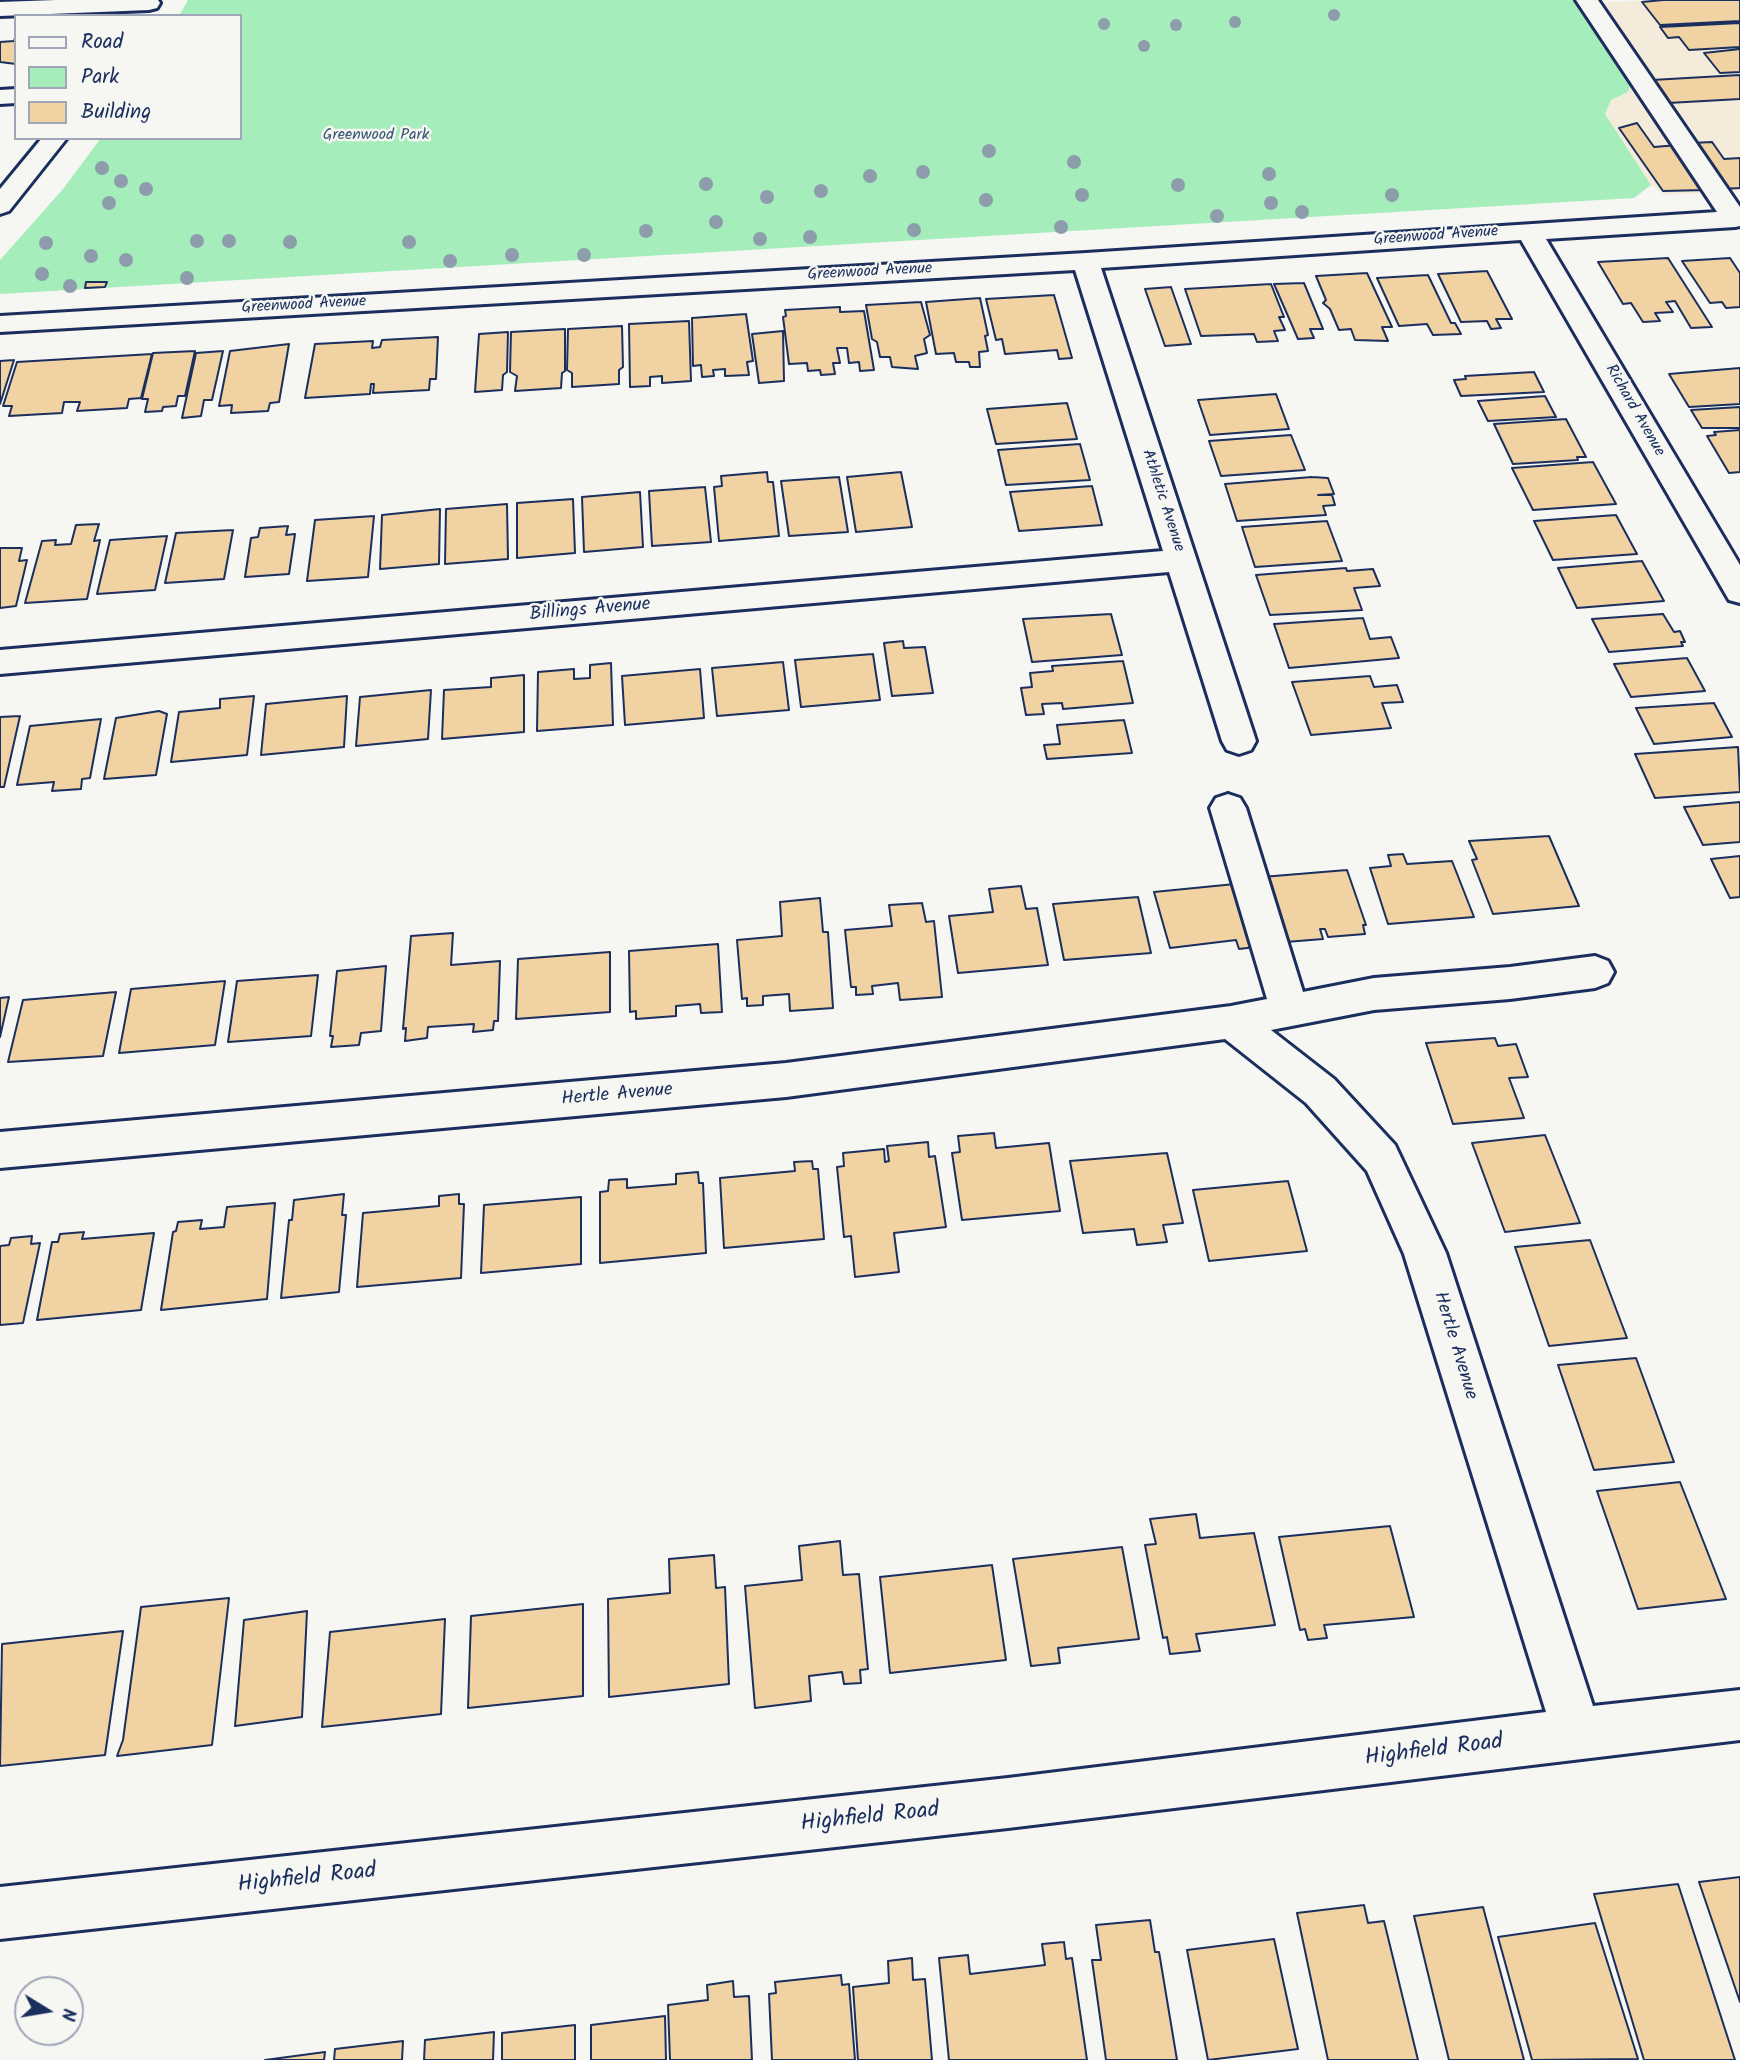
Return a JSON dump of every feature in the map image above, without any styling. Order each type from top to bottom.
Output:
[{"type":"street","points":[[1587,0],[1737,219]]},
{"type":"street","points":[[0,9],[147,6]]},
{"type":"street","points":[[0,206],[53,140]]},
{"type":"street","name":"Greenwood Avenue","points":[[0,324],[1086,261],[1737,219]]},
{"type":"street","name":"Richard Avenue","points":[[1529,231],[1740,592]]},
{"type":"street","name":"Athletic Avenue","points":[[1086,261],[1239,741]]},
{"type":"street","name":"Billings Avenue","points":[[0,662],[1181,560]]},
{"type":"street","points":[[1228,808],[1290,1011]]},
{"type":"street","name":"Hertle Avenue","points":[[0,1150],[786,1080],[1231,1022],[1374,994],[1510,983],[1595,972]]},
{"type":"street","name":"Hertle Avenue","points":[[1231,1022],[1320,1091],[1381,1157],[1425,1253],[1577,1733]]},
{"type":"street","name":"Highfield Road","points":[[0,1913],[1008,1804],[1577,1733],[1740,1716]]},
{"type":"shaded area","points":[[1650,0],[1740,0],[1740,191],[1665,195],[1651,185],[1605,114],[1611,100],[1628,92],[1632,80],[1578,4]]},
{"type":"green space","name":"Greenwood Park","points":[[188,0],[1575,0],[1632,80],[1628,92],[1611,100],[1605,114],[1651,185],[1634,198],[0,294],[0,260],[63,189],[100,140],[242,140],[242,14],[180,14]]},
{"type":"building","points":[[1740,0],[1740,21],[1660,25],[1642,2]]},
{"type":"building","points":[[1740,23],[1740,47],[1689,50],[1679,37],[1668,38],[1660,27]]},
{"type":"building","points":[[14,41],[14,64],[0,62],[0,42]]},
{"type":"building","points":[[1740,49],[1740,72],[1720,73],[1704,53]]},
{"type":"building","points":[[1740,75],[1740,99],[1668,103],[1652,80]]},
{"type":"building","points":[[1637,123],[1654,147],[1678,145],[1706,190],[1663,191],[1619,128]]},
{"type":"building","points":[[1712,142],[1724,159],[1740,158],[1740,188],[1723,189],[1692,143]]},
{"type":"building","points":[[1668,258],[1712,327],[1691,328],[1675,301],[1666,302],[1673,312],[1655,313],[1660,321],[1643,322],[1631,303],[1623,304],[1598,262]]},
{"type":"building","points":[[1730,258],[1740,273],[1740,307],[1726,308],[1722,302],[1710,303],[1682,261]]},
{"type":"building","points":[[1487,271],[1512,319],[1496,319],[1501,328],[1491,329],[1487,321],[1461,322],[1438,274]]},
{"type":"building","points":[[1367,273],[1392,327],[1382,327],[1388,341],[1355,340],[1351,329],[1339,330],[1330,309],[1323,303],[1326,300],[1316,276]]},
{"type":"building","points":[[1428,275],[1451,323],[1455,323],[1461,334],[1433,335],[1427,324],[1399,326],[1377,278]]},
{"type":"building","points":[[86,282],[107,282],[105,287],[85,288]]},
{"type":"building","points":[[1304,283],[1323,329],[1310,329],[1314,338],[1298,339],[1274,284]]},
{"type":"building","points":[[1271,284],[1284,317],[1279,317],[1285,330],[1274,331],[1278,341],[1257,342],[1254,334],[1201,336],[1185,289]]},
{"type":"building","points":[[1171,287],[1191,344],[1165,346],[1145,289]]},
{"type":"building","points":[[1054,295],[1072,358],[1059,359],[1057,350],[1005,354],[1002,339],[996,340],[986,299]]},
{"type":"building","points":[[980,298],[988,335],[985,336],[988,351],[979,352],[980,367],[970,367],[969,362],[956,362],[954,353],[936,354],[926,302]]},
{"type":"building","points":[[921,302],[930,335],[924,339],[927,353],[915,356],[918,369],[892,367],[890,357],[880,357],[877,342],[872,339],[866,305]]},
{"type":"building","points":[[840,307],[840,312],[864,311],[874,370],[860,371],[859,362],[849,363],[847,348],[837,348],[840,363],[833,363],[835,374],[821,375],[820,370],[808,371],[807,363],[789,364],[783,317],[786,316],[785,310]]},
{"type":"building","points":[[746,314],[753,361],[747,362],[749,375],[725,376],[725,369],[713,370],[714,376],[702,377],[701,365],[693,366],[692,318]]},
{"type":"building","points":[[689,321],[691,381],[662,383],[662,376],[650,377],[650,386],[630,387],[629,324]]},
{"type":"building","points":[[622,326],[623,367],[619,370],[619,384],[572,387],[572,373],[567,370],[568,329]]},
{"type":"building","points":[[565,329],[565,371],[562,373],[561,388],[515,391],[517,376],[510,372],[511,332]]},
{"type":"building","points":[[783,331],[784,381],[759,383],[752,334]]},
{"type":"building","points":[[508,332],[507,372],[503,375],[502,390],[475,392],[479,334]]},
{"type":"building","points":[[438,337],[436,379],[430,379],[429,390],[373,393],[374,384],[371,384],[370,394],[305,398],[315,344],[373,341],[372,348],[380,347],[382,340]]},
{"type":"building","points":[[289,344],[279,402],[270,403],[268,411],[231,413],[232,405],[219,406],[230,351]]},
{"type":"building","points":[[195,351],[185,396],[178,396],[176,406],[163,407],[162,411],[145,412],[148,399],[142,399],[153,353]]},
{"type":"building","points":[[223,351],[212,400],[204,400],[201,416],[182,418],[196,353]]},
{"type":"building","points":[[152,354],[141,398],[129,399],[127,408],[77,411],[80,402],[64,402],[62,413],[9,416],[12,406],[3,406],[17,362]]},
{"type":"building","points":[[14,360],[0,404],[0,361]]},
{"type":"building","points":[[1740,368],[1740,404],[1689,407],[1669,374]]},
{"type":"building","points":[[1534,372],[1544,392],[1461,396],[1454,380],[1466,379],[1465,376]]},
{"type":"building","points":[[1276,394],[1289,429],[1210,435],[1198,400]]},
{"type":"building","points":[[1545,396],[1556,417],[1488,421],[1478,401]]},
{"type":"building","points":[[1067,403],[1077,439],[996,444],[987,409]]},
{"type":"building","points":[[1740,407],[1740,428],[1702,428],[1691,410]]},
{"type":"building","points":[[1566,419],[1586,457],[1577,457],[1578,460],[1513,464],[1494,424]]},
{"type":"building","points":[[1740,430],[1740,472],[1729,473],[1707,436],[1716,435],[1714,432]]},
{"type":"building","points":[[1291,435],[1305,470],[1221,476],[1209,441]]},
{"type":"building","points":[[1080,444],[1090,480],[1006,485],[998,450]]},
{"type":"building","points":[[1593,462],[1616,504],[1533,510],[1512,468]]},
{"type":"building","points":[[767,472],[768,482],[773,482],[779,536],[719,541],[714,487],[722,486],[721,476]]},
{"type":"building","points":[[901,472],[912,527],[856,532],[847,477]]},
{"type":"building","points":[[839,477],[848,532],[789,536],[781,481]]},
{"type":"building","points":[[1328,478],[1334,494],[1318,495],[1332,495],[1335,505],[1323,506],[1326,515],[1237,521],[1225,484]]},
{"type":"building","points":[[1092,486],[1102,525],[1019,531],[1010,492]]},
{"type":"building","points":[[705,487],[711,542],[652,546],[649,491]]},
{"type":"building","points":[[640,492],[643,547],[584,552],[582,497]]},
{"type":"building","points":[[573,499],[575,553],[517,558],[517,503]]},
{"type":"building","points":[[507,504],[508,559],[445,564],[446,509]]},
{"type":"building","points":[[440,509],[439,564],[380,569],[382,515]]},
{"type":"building","points":[[1616,515],[1637,554],[1553,560],[1534,521]]},
{"type":"building","points":[[374,516],[368,577],[307,581],[315,520]]},
{"type":"building","points":[[1327,521],[1342,561],[1255,567],[1242,527]]},
{"type":"building","points":[[99,524],[94,541],[100,540],[87,599],[25,603],[42,541],[56,540],[55,545],[71,544],[76,525]]},
{"type":"building","points":[[288,526],[286,535],[295,534],[289,574],[245,577],[251,538],[258,537],[260,528]]},
{"type":"building","points":[[233,530],[224,579],[165,583],[176,533]]},
{"type":"building","points":[[167,536],[155,590],[97,594],[110,540]]},
{"type":"building","points":[[0,548],[22,548],[19,561],[27,560],[16,606],[0,608]]},
{"type":"building","points":[[1642,561],[1664,601],[1577,608],[1558,568]]},
{"type":"building","points":[[1346,568],[1347,571],[1373,569],[1380,586],[1354,588],[1362,610],[1270,615],[1256,575]]},
{"type":"building","points":[[1111,614],[1122,655],[1032,662],[1023,619]]},
{"type":"building","points":[[1663,614],[1674,632],[1680,631],[1685,642],[1681,642],[1683,646],[1609,652],[1592,619]]},
{"type":"building","points":[[1363,618],[1370,639],[1391,637],[1399,658],[1289,668],[1274,624]]},
{"type":"building","points":[[903,641],[904,648],[925,647],[933,693],[892,696],[884,643]]},
{"type":"building","points":[[873,654],[880,700],[801,707],[795,660]]},
{"type":"building","points":[[1687,658],[1705,691],[1631,697],[1614,664]]},
{"type":"building","points":[[1123,661],[1133,703],[1063,709],[1062,703],[1042,704],[1044,714],[1026,715],[1021,688],[1032,687],[1030,673],[1053,671],[1052,666]]},
{"type":"building","points":[[783,662],[789,710],[717,716],[712,668]]},
{"type":"building","points":[[611,663],[613,725],[537,731],[538,672],[574,669],[574,679],[590,678],[590,665]]},
{"type":"building","points":[[700,669],[704,718],[625,725],[622,676]]},
{"type":"building","points":[[524,675],[524,732],[442,739],[444,690],[491,687],[491,678]]},
{"type":"building","points":[[1370,676],[1374,687],[1397,685],[1403,702],[1382,703],[1391,728],[1311,735],[1292,682]]},
{"type":"building","points":[[431,690],[428,739],[356,746],[360,697]]},
{"type":"building","points":[[254,696],[247,755],[171,762],[179,712],[220,708],[220,699]]},
{"type":"building","points":[[347,696],[344,747],[261,755],[266,704]]},
{"type":"building","points":[[1714,703],[1732,737],[1654,744],[1636,708]]},
{"type":"building","points":[[159,711],[167,714],[156,775],[104,779],[116,718]]},
{"type":"building","points":[[20,716],[4,787],[0,787],[0,717]]},
{"type":"building","points":[[101,719],[90,778],[82,779],[81,789],[52,791],[54,782],[17,785],[30,726]]},
{"type":"building","points":[[1124,720],[1132,753],[1047,759],[1044,745],[1060,744],[1057,725]]},
{"type":"building","points":[[1738,747],[1740,792],[1655,798],[1635,754]]},
{"type":"building","points":[[1740,802],[1740,842],[1703,845],[1684,807]]},
{"type":"building","points":[[1549,836],[1579,906],[1493,914],[1472,860],[1477,859],[1469,841]]},
{"type":"building","points":[[1403,854],[1407,864],[1452,861],[1474,917],[1388,924],[1370,868],[1391,866],[1388,855]]},
{"type":"building","points":[[1740,856],[1740,897],[1730,898],[1711,859]]},
{"type":"building","points":[[1347,870],[1366,925],[1363,925],[1365,934],[1328,937],[1325,929],[1320,929],[1323,939],[1286,942],[1262,877]]},
{"type":"building","points":[[1235,884],[1255,947],[1239,949],[1236,940],[1170,948],[1154,892]]},
{"type":"building","points":[[1021,886],[1026,909],[1037,908],[1048,965],[958,973],[949,916],[993,912],[989,889]]},
{"type":"building","points":[[1138,897],[1151,953],[1064,960],[1053,904]]},
{"type":"building","points":[[820,898],[823,932],[828,932],[833,1008],[790,1011],[789,994],[763,996],[763,1005],[747,1006],[747,998],[742,999],[737,940],[782,936],[780,902]]},
{"type":"building","points":[[922,903],[926,922],[934,921],[942,997],[900,1000],[898,983],[872,986],[873,994],[856,995],[856,987],[851,987],[845,930],[892,926],[889,905]]},
{"type":"building","points":[[453,933],[451,965],[500,961],[498,1021],[494,1021],[493,1030],[473,1032],[474,1024],[428,1027],[427,1038],[405,1041],[406,1028],[403,1029],[411,936]]},
{"type":"building","points":[[718,944],[722,1012],[701,1013],[700,1004],[676,1006],[676,1016],[636,1019],[636,1011],[630,1012],[629,951]]},
{"type":"building","points":[[610,952],[610,1012],[516,1019],[518,959]]},
{"type":"building","points":[[386,966],[381,1031],[361,1033],[359,1045],[331,1047],[337,971]]},
{"type":"building","points":[[318,975],[311,1036],[228,1042],[237,981]]},
{"type":"building","points":[[225,981],[215,1045],[119,1053],[131,989]]},
{"type":"building","points":[[116,992],[103,1056],[8,1062],[23,1000]]},
{"type":"building","points":[[9,997],[0,1037],[0,998]]},
{"type":"building","points":[[1495,1038],[1498,1046],[1516,1044],[1528,1077],[1509,1078],[1524,1118],[1453,1124],[1426,1043]]},
{"type":"building","points":[[994,1133],[996,1148],[1049,1143],[1060,1211],[962,1220],[952,1153],[960,1152],[958,1136]]},
{"type":"building","points":[[1545,1135],[1580,1223],[1505,1232],[1472,1143]]},
{"type":"building","points":[[928,1142],[929,1157],[935,1156],[946,1227],[894,1233],[899,1272],[855,1277],[851,1236],[844,1237],[837,1167],[844,1166],[843,1153],[884,1149],[885,1162],[889,1161],[887,1146]]},
{"type":"building","points":[[1167,1153],[1183,1223],[1163,1225],[1167,1242],[1137,1245],[1134,1229],[1083,1233],[1070,1161]]},
{"type":"building","points":[[812,1161],[813,1169],[818,1169],[824,1239],[724,1248],[720,1178],[795,1171],[794,1162]]},
{"type":"building","points":[[698,1172],[699,1183],[703,1183],[706,1253],[600,1263],[600,1192],[608,1191],[609,1180],[627,1179],[627,1188],[676,1184],[676,1174]]},
{"type":"building","points":[[1288,1181],[1307,1251],[1209,1261],[1193,1190]]},
{"type":"building","points":[[344,1194],[342,1215],[346,1215],[339,1292],[281,1298],[289,1220],[292,1220],[294,1200]]},
{"type":"building","points":[[459,1194],[459,1204],[464,1204],[461,1278],[357,1287],[363,1213],[439,1206],[439,1196]]},
{"type":"building","points":[[581,1197],[581,1264],[481,1273],[484,1205]]},
{"type":"building","points":[[275,1203],[267,1299],[161,1310],[173,1232],[176,1231],[178,1222],[202,1220],[200,1229],[224,1227],[227,1207]]},
{"type":"building","points":[[84,1232],[82,1239],[154,1233],[141,1310],[37,1320],[52,1242],[58,1242],[60,1234]]},
{"type":"building","points":[[32,1236],[31,1244],[40,1243],[23,1323],[0,1325],[0,1246],[9,1245],[11,1238]]},
{"type":"building","points":[[1590,1240],[1627,1338],[1549,1346],[1515,1247]]},
{"type":"building","points":[[1636,1358],[1674,1462],[1594,1470],[1558,1365]]},
{"type":"building","points":[[1680,1482],[1726,1599],[1638,1609],[1597,1491]]},
{"type":"building","points":[[1196,1514],[1200,1538],[1254,1533],[1275,1625],[1196,1634],[1200,1651],[1170,1654],[1167,1637],[1163,1638],[1145,1545],[1156,1544],[1150,1519]]},
{"type":"building","points":[[1390,1526],[1414,1617],[1324,1625],[1327,1638],[1308,1640],[1305,1629],[1300,1630],[1279,1537]]},
{"type":"building","points":[[840,1541],[843,1575],[859,1574],[868,1669],[860,1670],[861,1683],[844,1684],[842,1672],[809,1676],[811,1701],[755,1708],[745,1586],[802,1580],[799,1546]]},
{"type":"building","points":[[1122,1547],[1139,1639],[1058,1648],[1060,1663],[1031,1666],[1013,1559]]},
{"type":"building","points":[[714,1555],[716,1588],[725,1587],[729,1684],[609,1697],[608,1599],[670,1593],[669,1559]]},
{"type":"building","points":[[992,1565],[1006,1660],[890,1673],[880,1577]]},
{"type":"building","points":[[229,1598],[212,1745],[117,1756],[123,1740],[141,1607]]},
{"type":"building","points":[[583,1604],[583,1696],[468,1708],[471,1616]]},
{"type":"building","points":[[307,1611],[302,1717],[235,1726],[244,1620]]},
{"type":"building","points":[[445,1619],[441,1714],[322,1727],[330,1632]]},
{"type":"building","points":[[123,1631],[105,1755],[0,1766],[2,1644]]},
{"type":"building","points":[[1740,1877],[1740,2002],[1699,1882]]},
{"type":"building","points":[[1678,1884],[1735,2060],[1644,2060],[1594,1894]]},
{"type":"building","points":[[1364,1905],[1368,1923],[1384,1921],[1418,2060],[1328,2060],[1297,1913]]},
{"type":"building","points":[[1483,1907],[1524,2060],[1449,2060],[1414,1916]]},
{"type":"building","points":[[1150,1920],[1155,1952],[1159,1952],[1177,2060],[1106,2060],[1092,1960],[1101,1960],[1096,1925]]},
{"type":"building","points":[[1595,1923],[1638,2059],[1532,2060],[1498,1937]]},
{"type":"building","points":[[1274,1939],[1298,2049],[1208,2060],[1187,1950]]},
{"type":"building","points":[[1064,1942],[1066,1959],[1072,1958],[1087,2060],[949,2060],[939,1958],[968,1955],[970,1974],[1045,1965],[1042,1944]]},
{"type":"building","points":[[912,1958],[913,1980],[925,1979],[932,2060],[858,2060],[853,1987],[889,1983],[888,1961]]},
{"type":"building","points":[[841,1975],[842,1985],[849,1984],[855,2060],[772,2060],[769,1994],[776,1993],[775,1982]]},
{"type":"building","points":[[733,1981],[734,1997],[749,1996],[752,2060],[670,2060],[668,2005],[708,2000],[707,1985]]},
{"type":"building","points":[[665,2016],[666,2060],[591,2060],[591,2025]]},
{"type":"building","points":[[575,2025],[575,2060],[502,2060],[502,2033]]},
{"type":"building","points":[[494,2032],[493,2060],[424,2060],[425,2040]]},
{"type":"building","points":[[403,2041],[402,2060],[334,2060],[335,2049]]},
{"type":"building","points":[[325,2052],[324,2060],[265,2060]]}]
